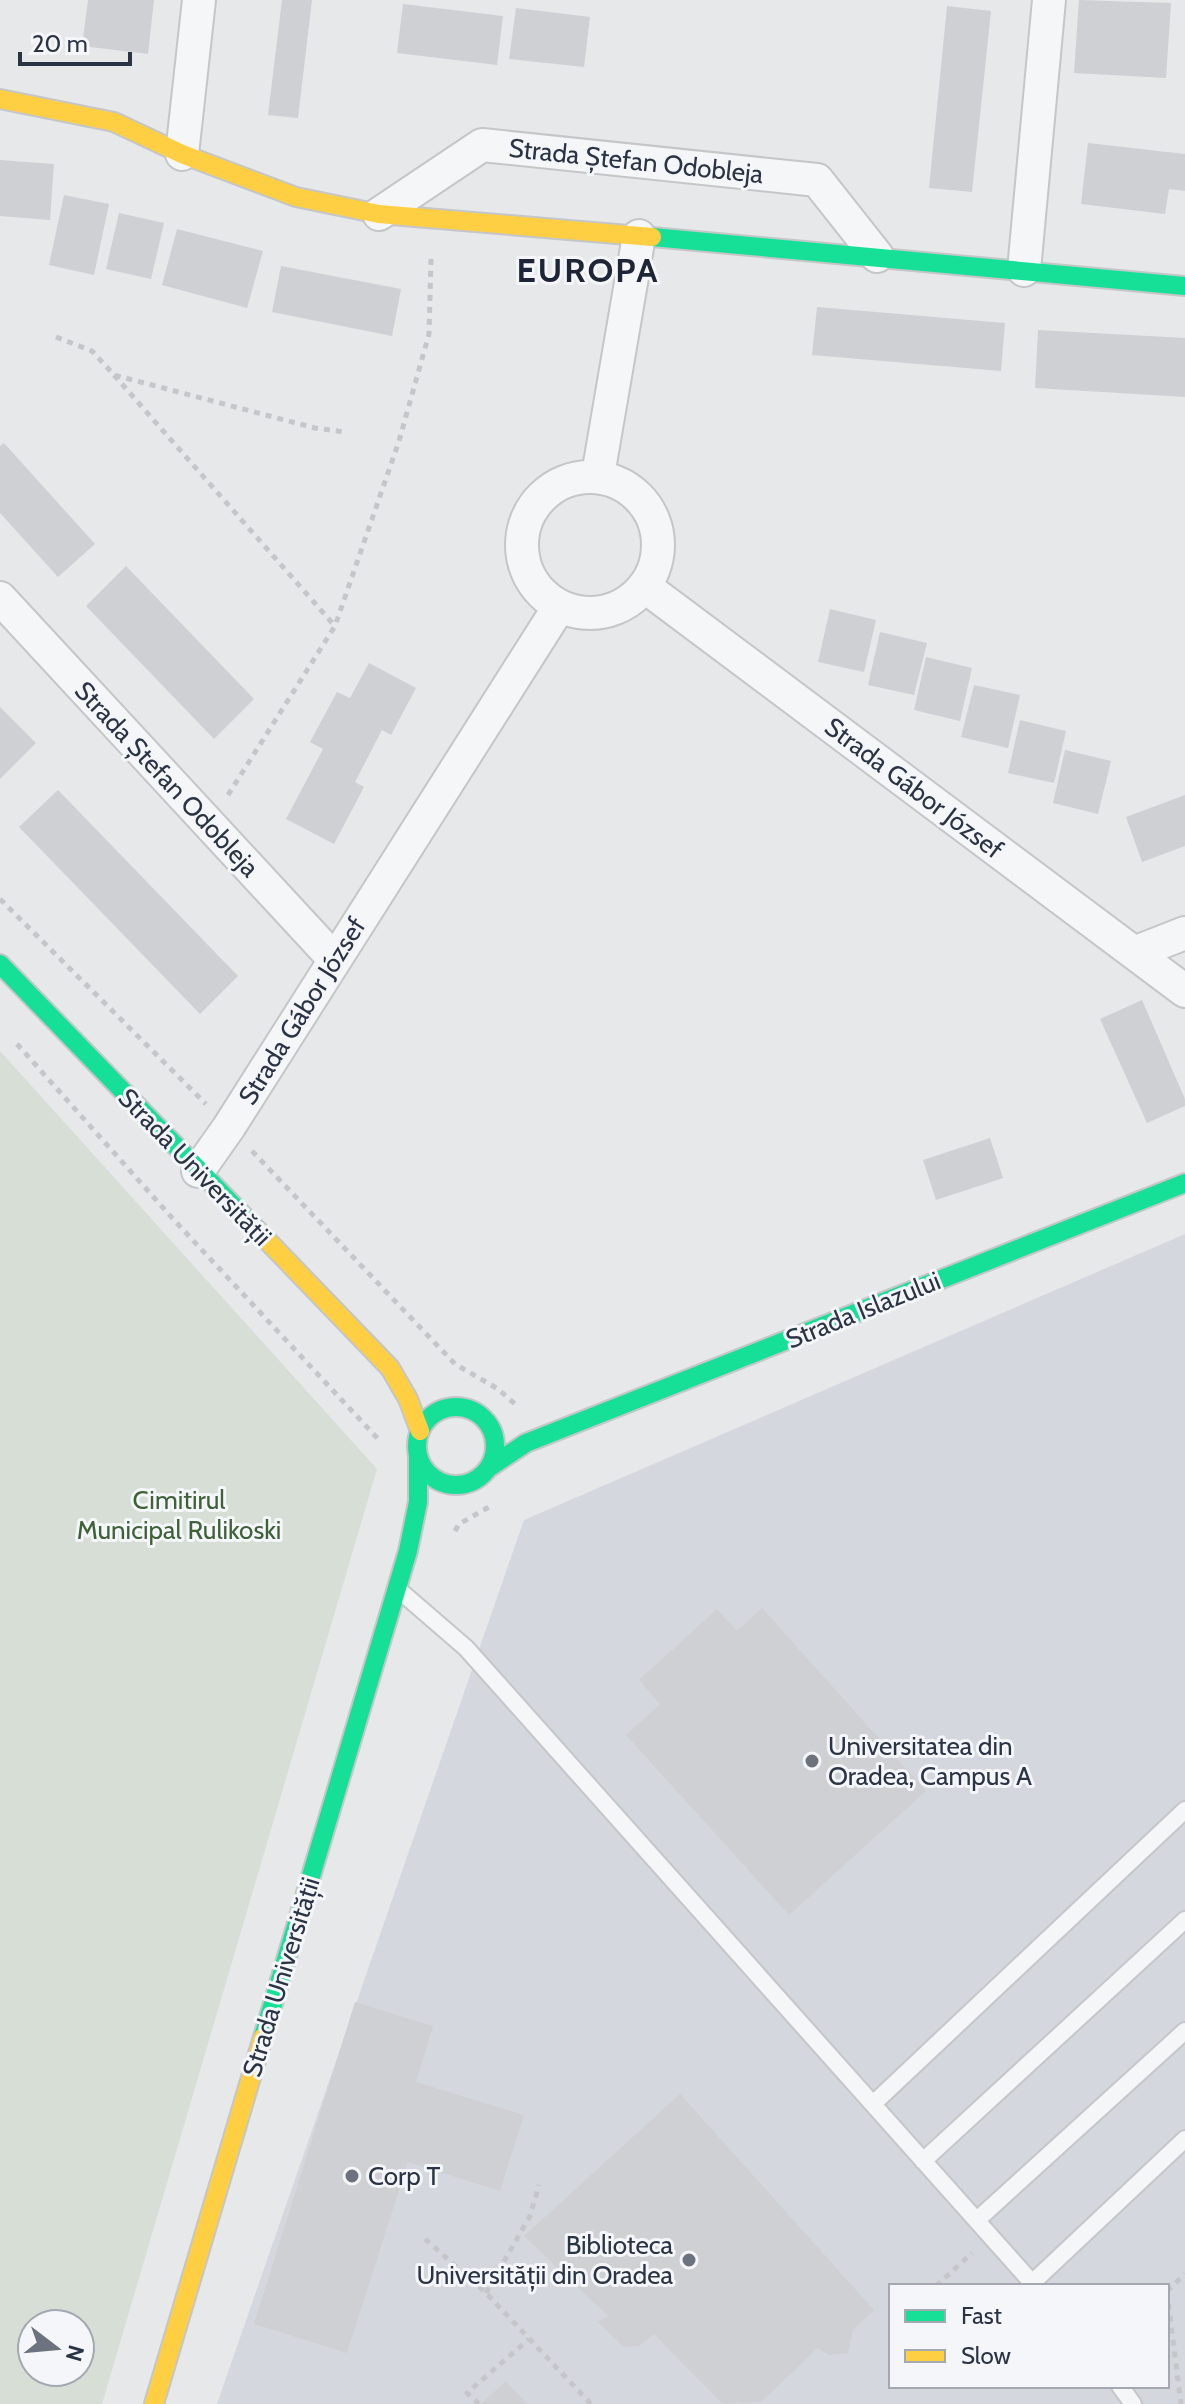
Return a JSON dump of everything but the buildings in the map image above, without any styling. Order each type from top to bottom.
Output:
[{"type":"main road","points":[[0,99],[114,122],[182,154],[296,197],[379,214],[877,256],[1185,286]]},
{"type":"main road","name":"Strada Universității","points":[[0,964],[390,1368],[408,1399],[420,1431]]},
{"type":"main road","name":"Strada Islazului","points":[[490,1467],[526,1443],[1185,1183]]},
{"type":"main road","name":"Strada Universității","points":[[390,1368],[419,1385]]},
{"type":"main road","points":[[436,1394],[479,1413],[492,1429],[496,1442],[490,1467],[481,1477],[470,1483],[444,1484],[432,1477],[418,1456],[420,1431],[437,1411],[462,1406]]},
{"type":"main road","points":[[485,1419],[514,1431],[541,1437]]},
{"type":"main road","name":"Strada Universității","points":[[154,2404],[408,1551],[418,1502],[418,1456]]},
{"type":"main road","name":"Strada Universității","points":[[408,1551],[439,1508],[470,1483]]},
{"type":"street","points":[[182,154],[199,0]]},
{"type":"street","points":[[1024,270],[1049,0]]},
{"type":"street","name":"Strada Ștefan Odobleja","points":[[379,214],[482,145],[817,180],[877,256]]},
{"type":"street","points":[[598,475],[639,236]]},
{"type":"street","points":[[598,475],[624,486],[643,501],[657,531],[658,555],[644,586],[629,602],[607,612],[583,614],[559,607],[540,593],[522,561],[521,537],[528,514],[545,493],[566,480],[598,475]]},
{"type":"street","name":"Strada Gábor József","points":[[644,586],[1185,991]]},
{"type":"street","name":"Strada Ștefan Odobleja","points":[[0,598],[334,959]]},
{"type":"street","name":"Strada Gábor József","points":[[198,1171],[559,607]]},
{"type":"street","points":[[1134,953],[1185,933]]},
{"type":"lane","points":[[397,1588],[466,1648],[1034,2284],[1185,2139]]},
{"type":"lane","points":[[873,2104],[1185,1810]]},
{"type":"lane","points":[[923,2161],[1185,1920]]},
{"type":"lane","points":[[977,2220],[1185,2031]]},
{"type":"path","points":[[209,825],[335,626],[399,441],[429,334],[432,218]]},
{"type":"path","points":[[56,337],[92,351],[335,626]]},
{"type":"path","points":[[114,375],[315,428],[346,432]]},
{"type":"path","points":[[0,899],[229,1127],[455,1364],[498,1389],[521,1409],[541,1437]]},
{"type":"path","points":[[10,1037],[380,1442],[384,1452]]},
{"type":"path","points":[[451,1537],[459,1524],[498,1502]]},
{"type":"path","points":[[486,2293],[530,2216],[539,2185]]},
{"type":"path","points":[[938,2284],[990,2236]]},
{"type":"path","points":[[425,2239],[486,2293],[591,2404]]},
{"type":"path","points":[[1169,2289],[1185,2274]]},
{"type":"path","points":[[1169,2307],[1181,2404]]},
{"type":"path","points":[[479,2404],[467,2393],[529,2339]]},
{"type":"shaded area","name":"Universitatea din Oradea, Campus A","points":[[1185,1234],[1185,2404],[217,2404],[524,1520]]},
{"type":"green space","name":"Cimitirul Municipal Rulikoski","points":[[0,1051],[377,1469],[102,2404],[0,2404]]},
{"type":"traffic: fast","points":[[652,237],[1185,286]]},
{"type":"traffic: fast","points":[[0,964],[259,1232]]},
{"type":"traffic: fast","points":[[490,1467],[526,1443],[1185,1183]]},
{"type":"traffic: fast","points":[[448,1407],[464,1407],[478,1413],[489,1424],[495,1446],[489,1468],[478,1479],[464,1485],[448,1485],[434,1479],[423,1468],[417,1454],[417,1438],[423,1424],[434,1413],[448,1407]]},
{"type":"traffic: fast","points":[[263,2037],[408,1551],[418,1502],[418,1456]]},
{"type":"traffic: slow","points":[[0,99],[114,122],[182,154],[296,197],[379,214],[652,237]]},
{"type":"traffic: slow","points":[[259,1232],[390,1368],[408,1399],[420,1431]]},
{"type":"traffic: slow","points":[[154,2404],[263,2037]]},
{"type":"place","name":"Universitatea din Oradea, Campus A","points":[[812,1761]]},
{"type":"place","name":"Corp T","points":[[352,2176]]},
{"type":"place","name":"Biblioteca Universității din Oradea","points":[[689,2260]]},
{"type":"district","name":"EUROPA","points":[[588,270]]}]
